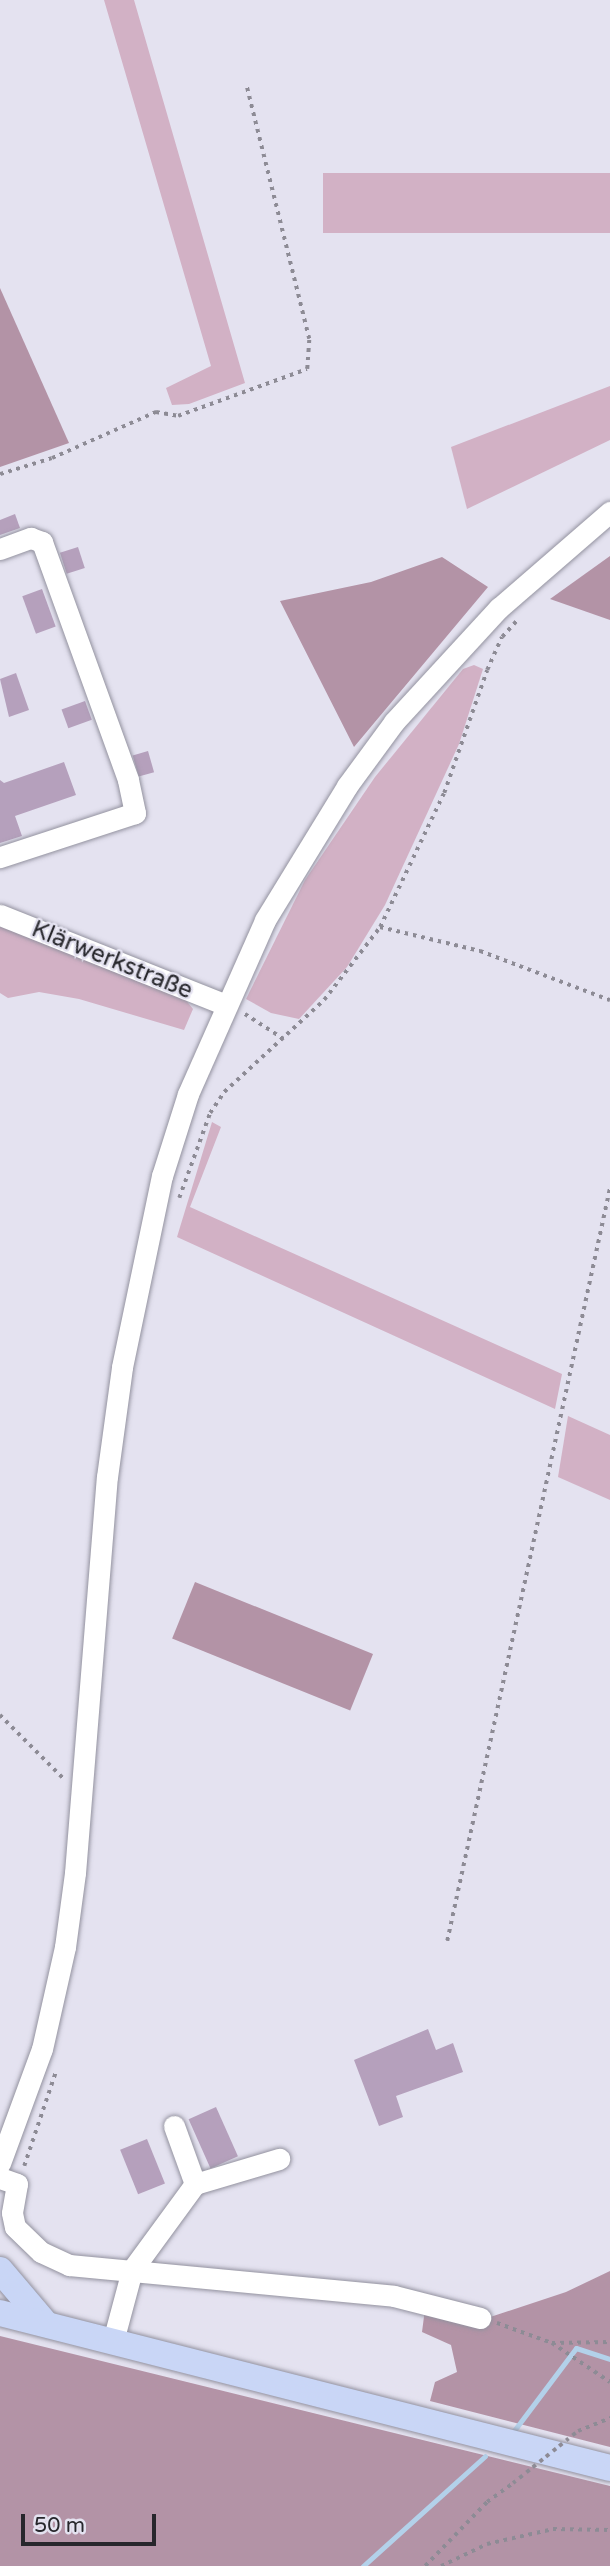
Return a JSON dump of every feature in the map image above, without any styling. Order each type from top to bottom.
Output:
[{"type":"main road","points":[[0,2270],[46,2324]]},
{"type":"main road","points":[[0,2313],[610,2468]]},
{"type":"street","points":[[0,2163],[28,2094],[58,1981],[75,1874],[107,1477],[137,1285],[162,1176],[224,1004],[304,852],[394,722],[499,608],[610,512]]},
{"type":"street","points":[[0,549],[31,538],[42,542],[128,780],[135,813],[0,857]]},
{"type":"street","name":"Klärwerkstraße","points":[[0,915],[224,1004]]},
{"type":"street","points":[[174,2126],[195,2184]]},
{"type":"street","points":[[113,2341],[132,2270],[195,2184],[279,2159]]},
{"type":"street","points":[[0,2178],[17,2184],[12,2213],[15,2227],[41,2252],[69,2265],[394,2296],[480,2318]]},
{"type":"path","points":[[0,474],[52,458],[156,412],[178,416],[307,369],[309,339],[246,83]]},
{"type":"path","points":[[176,1209],[210,1113],[224,1092],[324,1000],[380,927],[444,793],[487,670],[502,637],[527,609]]},
{"type":"path","points":[[380,927],[480,951],[610,1000]]},
{"type":"path","points":[[224,1004],[284,1039]]},
{"type":"path","points":[[447,1941],[610,1188]]},
{"type":"path","points":[[0,1715],[65,1779],[82,1790]]},
{"type":"path","points":[[480,2318],[552,2343],[610,2342]]},
{"type":"path","points":[[552,2343],[574,2362],[610,2382]]},
{"type":"path","points":[[425,2566],[487,2502],[578,2431],[610,2418]]},
{"type":"path","points":[[441,2566],[487,2544],[553,2529],[610,2530]]},
{"type":"shaded area","points":[[104,0],[134,0],[245,383],[189,404],[172,405],[166,388],[211,366]]},
{"type":"shaded area","points":[[323,173],[610,173],[610,233],[323,233]]},
{"type":"shaded area","points":[[0,288],[69,443],[0,467]]},
{"type":"shaded area","points":[[610,386],[610,440],[467,509],[451,447]]},
{"type":"shaded area","points":[[610,556],[610,620],[550,599]]},
{"type":"shaded area","points":[[442,557],[488,587],[354,747],[280,601],[371,582]]},
{"type":"shaded area","points":[[474,665],[483,669],[459,744],[385,905],[347,967],[299,1019],[271,1013],[246,999],[305,880],[375,777],[463,669]]},
{"type":"shaded area","points":[[0,925],[181,994],[193,1009],[184,1030],[79,999],[39,992],[8,998],[0,993]]},
{"type":"shaded area","points":[[212,1122],[221,1127],[190,1207],[562,1374],[555,1409],[177,1237]]},
{"type":"shaded area","points":[[568,1416],[610,1435],[610,1500],[558,1477]]},
{"type":"shaded area","points":[[195,1582],[373,1654],[350,1710],[172,1639]]},
{"type":"shaded area","points":[[610,2271],[610,2447],[430,2401],[435,2382],[457,2372],[451,2345],[422,2332],[425,2309],[472,2323],[566,2292]]},
{"type":"shaded area","points":[[0,2336],[610,2486],[610,2566],[0,2566]]},
{"type":"building","points":[[15,514],[20,528],[0,535],[0,520]]},
{"type":"building","points":[[78,547],[85,568],[67,574],[60,553]]},
{"type":"building","points":[[42,589],[56,627],[36,634],[22,596]]},
{"type":"building","points":[[16,673],[29,710],[9,717],[0,679]]},
{"type":"building","points":[[85,701],[92,720],[68,728],[62,710]]},
{"type":"building","points":[[148,751],[154,772],[139,777],[133,755]]},
{"type":"building","points":[[64,762],[76,795],[15,816],[22,836],[0,843],[0,780],[4,783]]},
{"type":"building","points":[[428,2029],[436,2050],[453,2043],[463,2072],[396,2096],[403,2117],[379,2126],[354,2060]]},
{"type":"building","points":[[216,2107],[238,2156],[211,2169],[189,2119]]},
{"type":"building","points":[[147,2139],[165,2184],[138,2194],[120,2150]]},
{"type":"waterway","points":[[513,2432],[576,2348],[610,2359]]},
{"type":"waterway","points":[[363,2566],[485,2456]]}]
